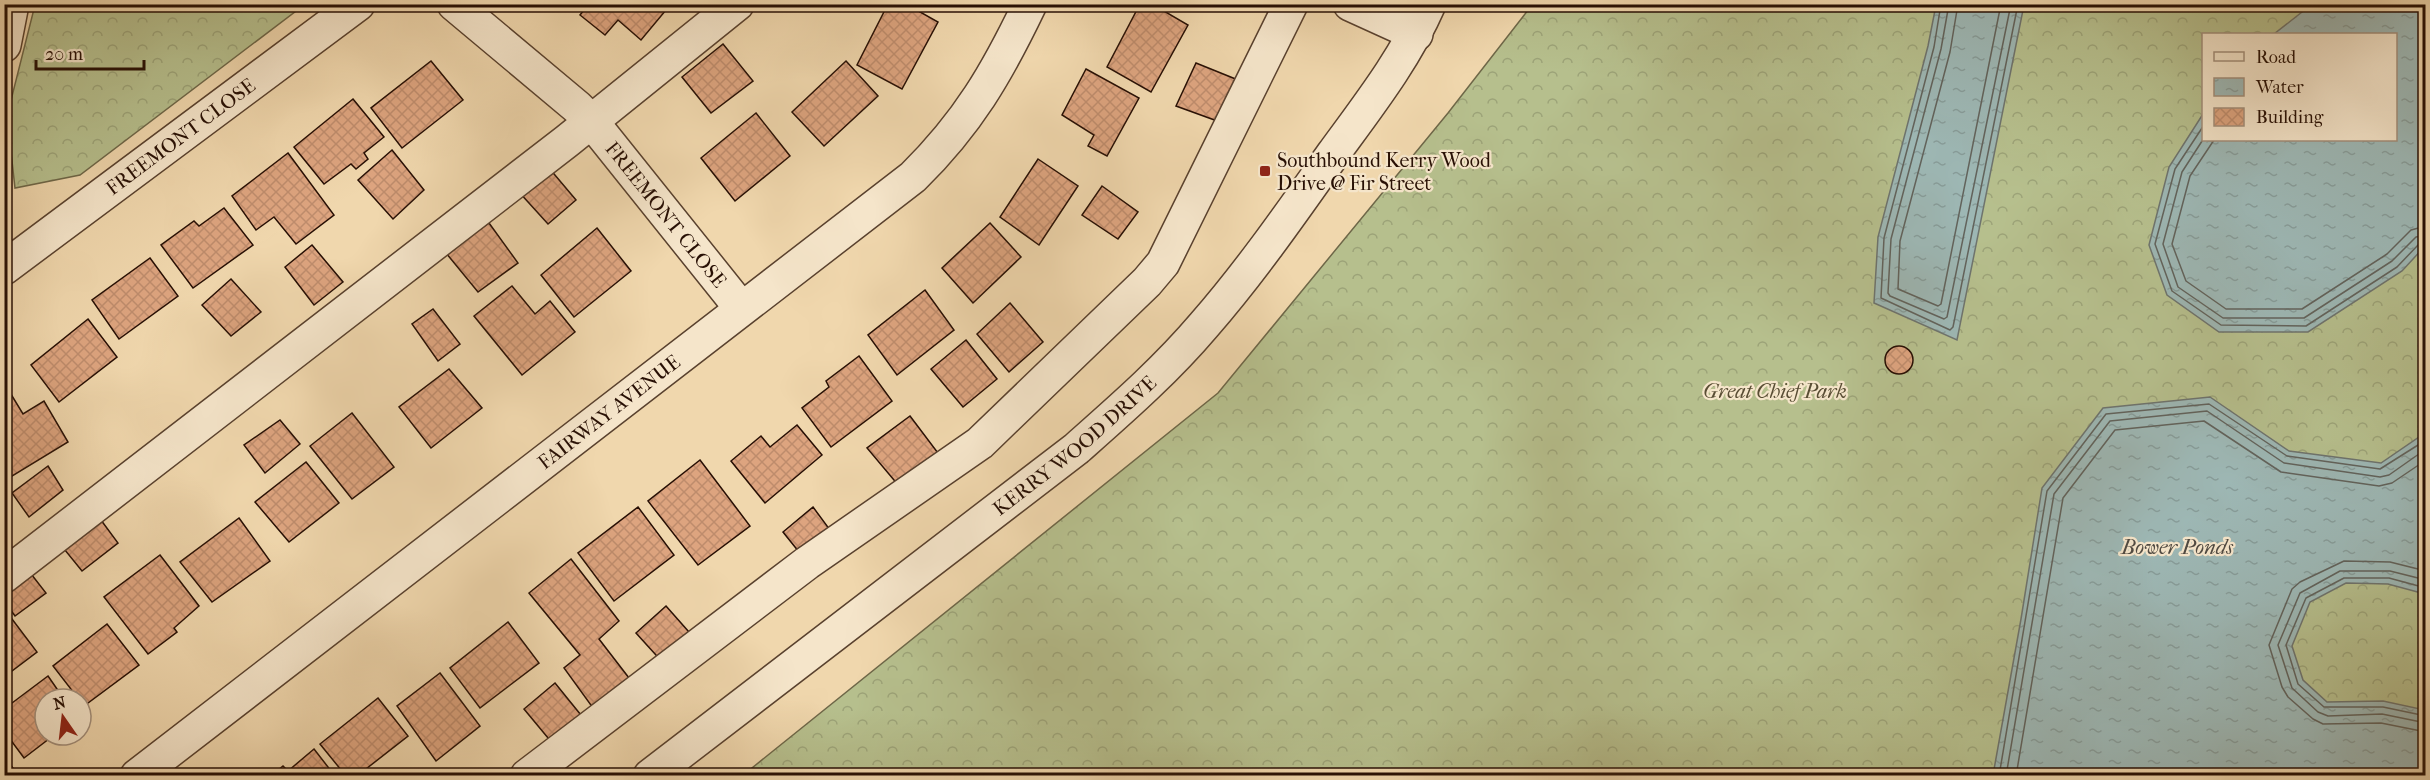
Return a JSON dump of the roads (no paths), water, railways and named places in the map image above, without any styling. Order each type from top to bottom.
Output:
[{"type":"street","points":[[4,45],[12,4]]},
{"type":"street","name":"FREEMONT CLOSE","points":[[4,268],[358,4]]},
{"type":"street","name":"FREEMONT CLOSE","points":[[454,4],[592,122],[741,308]]},
{"type":"street","points":[[4,576],[592,122],[737,4]]},
{"type":"street","name":"FAIRWAY AVENUE","points":[[137,776],[913,177],[940,150],[970,113],[991,81],[1029,4]]},
{"type":"street","points":[[527,776],[807,563],[980,442],[1147,282],[1163,263],[1291,4]]},
{"type":"street","points":[[1350,4],[1416,34]]},
{"type":"street","name":"KERRY WOOD DRIVE","points":[[1416,34],[1429,4]]},
{"type":"street","name":"KERRY WOOD DRIVE","points":[[650,776],[1076,448],[1137,396],[1203,327],[1238,284],[1388,77],[1416,34],[1442,4]]},
{"type":"water","points":[[1936,5],[2024,5],[1957,340],[1874,303],[1878,237],[1928,46]]},
{"type":"water","points":[[2311,5],[2425,5],[2425,246],[2402,271],[2308,332],[2219,332],[2167,295],[2149,245],[2169,167],[2202,116],[2202,141],[2397,141],[2397,33],[2275,33]]},
{"type":"water","name":"Bower Ponds","points":[[2210,397],[2289,451],[2381,463],[2425,433],[2425,594],[2388,584],[2346,583],[2310,602],[2292,646],[2303,680],[2327,702],[2383,701],[2425,710],[2425,775],[1993,775],[2042,488],[2103,408]]},
{"type":"place","name":"Southbound Kerry Wood Drive @ Fir Street","points":[[1265,171]]},
{"type":"park label","name":"Great Chief Park","points":[[1775,391]]}]
